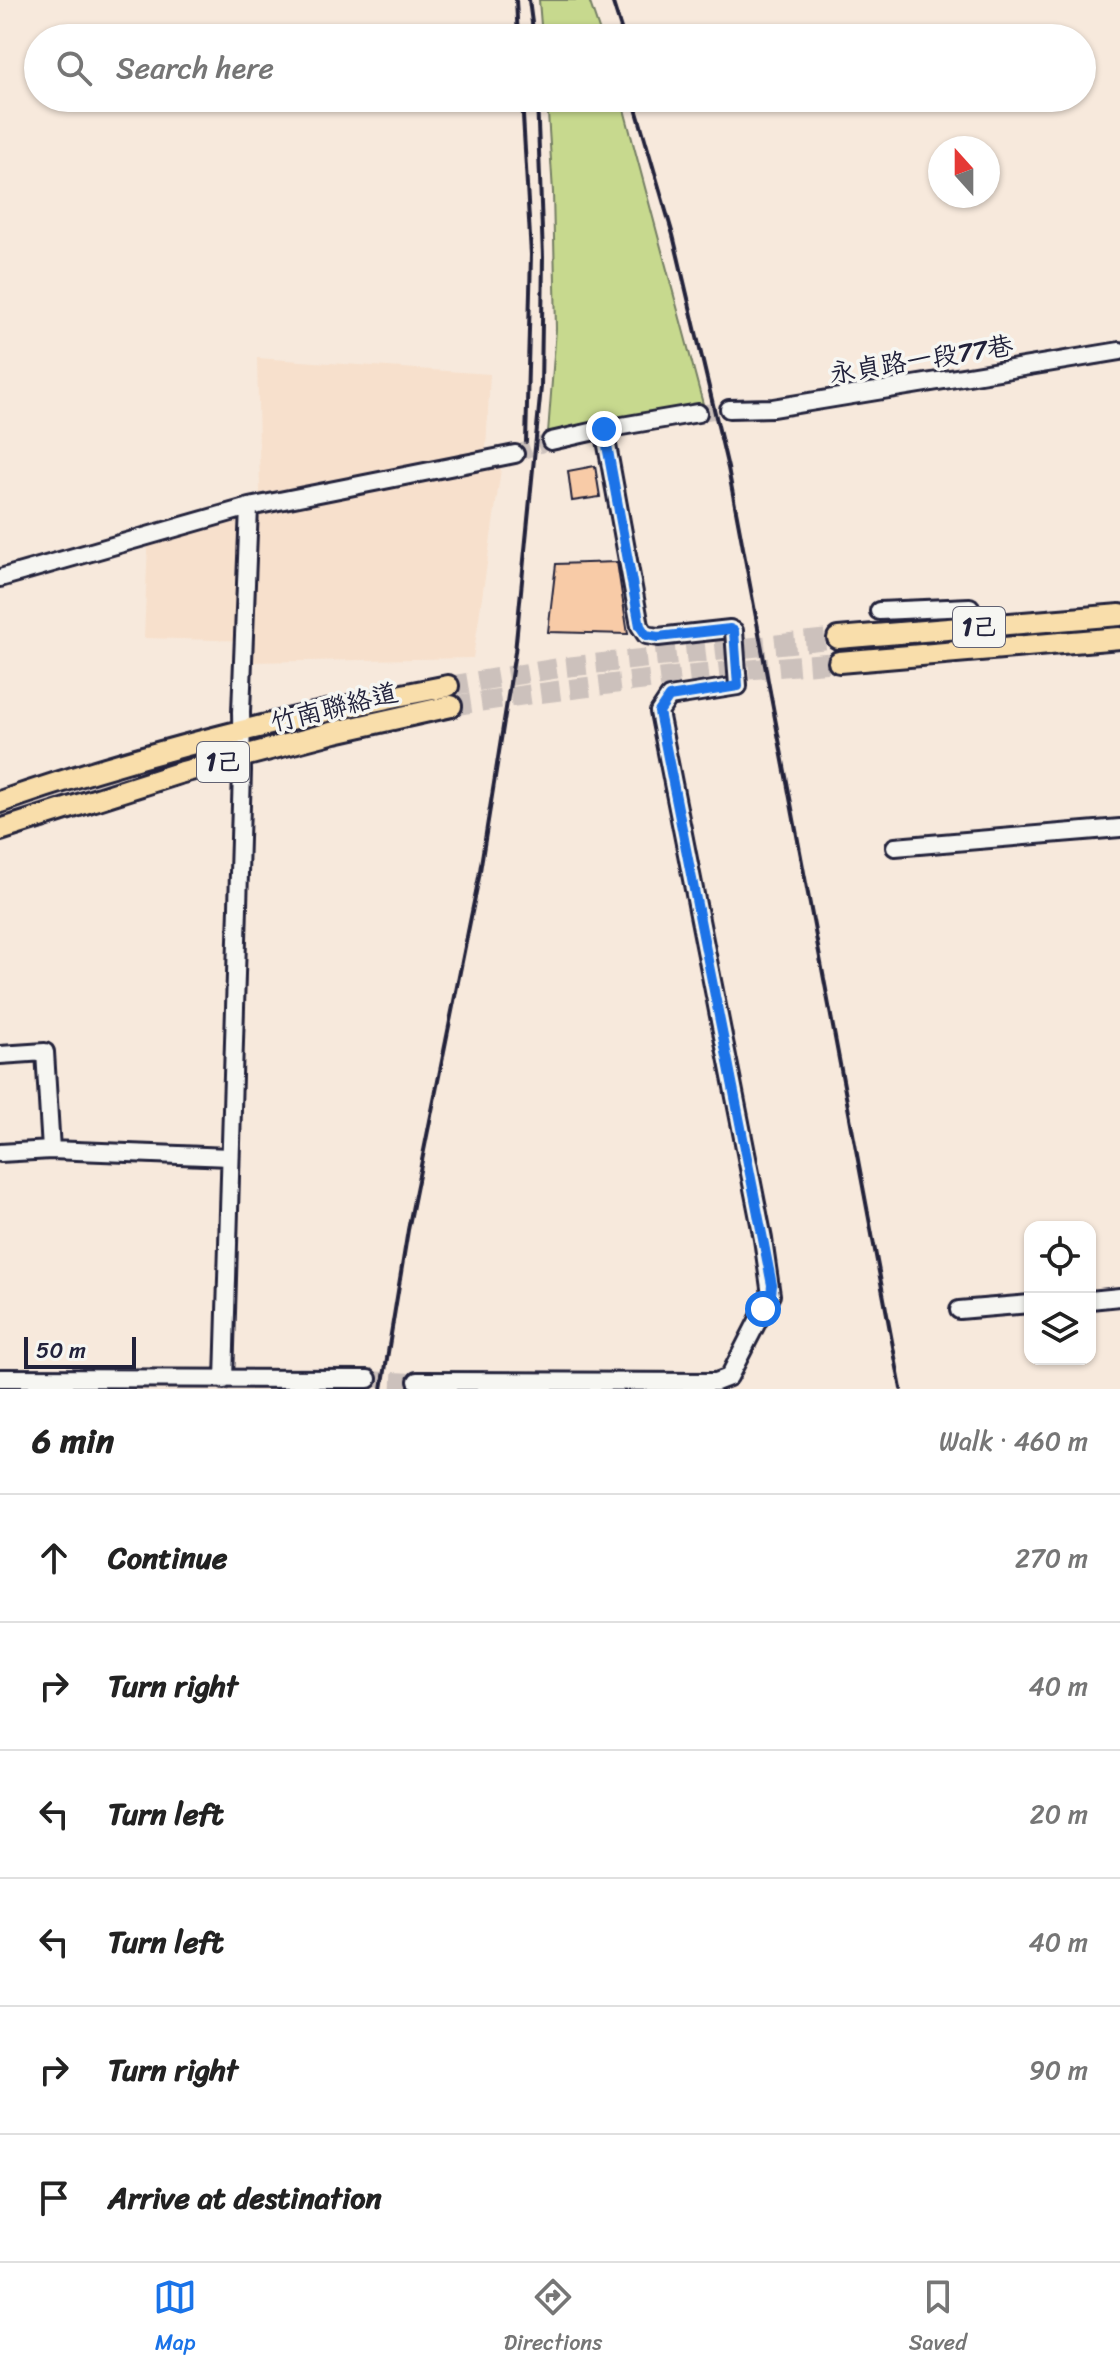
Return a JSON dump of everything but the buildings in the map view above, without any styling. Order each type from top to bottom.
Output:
[{"type":"main road","name":"1己","points":[[838,638],[1120,615]]},
{"type":"main road","name":"1己","points":[[839,662],[1120,638]]},
{"type":"main road","name":"竹南聯絡道","points":[[0,802],[122,762],[241,730],[449,696],[335,732],[179,773],[0,830]]},
{"type":"street","name":"永貞路一段77巷","points":[[729,409],[773,408],[1120,351]]},
{"type":"street","points":[[551,441],[698,413]]},
{"type":"street","points":[[417,1381],[716,1382],[729,1377],[771,1295],[763,1239],[659,712],[669,697],[738,686],[734,631],[658,637],[646,635],[640,626],[604,429]]},
{"type":"street","points":[[0,578],[249,507],[515,454]]},
{"type":"street","points":[[224,1380],[249,507]]},
{"type":"street","points":[[879,611],[970,607],[973,627]]},
{"type":"street","points":[[895,847],[1120,828]]},
{"type":"street","points":[[0,1055],[45,1052],[51,1150]]},
{"type":"street","points":[[0,1153],[51,1150],[230,1157]]},
{"type":"street","points":[[1096,1299],[1120,1297]]},
{"type":"street","points":[[959,1310],[1024,1305]]},
{"type":"street","points":[[0,1378],[368,1379]]},
{"type":"shaded area","points":[[257,358],[490,374],[486,449],[501,448],[502,463],[473,658],[249,662],[251,641],[144,638],[148,543],[241,516],[260,492]]},
{"type":"green space","points":[[539,0],[589,0],[597,24],[541,24]]},
{"type":"green space","points":[[548,112],[625,112],[703,404],[548,433],[556,329]]},
{"type":"tunnel","points":[[698,413],[729,409]]},
{"type":"tunnel","points":[[515,454],[551,441]]},
{"type":"tunnel","points":[[448,686],[565,667],[838,638]]},
{"type":"tunnel","points":[[451,706],[645,680],[839,662]]},
{"type":"tunnel","points":[[368,1379],[417,1381]]},
{"type":"railway","points":[[516,0],[517,24]]},
{"type":"railway","points":[[529,0],[532,24]]},
{"type":"railway","points":[[612,0],[620,24]]},
{"type":"railway","points":[[523,112],[531,255],[526,442]]},
{"type":"railway","points":[[382,1389],[408,1230],[479,877],[515,652],[541,387],[543,257],[538,112]]},
{"type":"railway","points":[[637,112],[673,235],[728,468],[901,1389]]},
{"type":"route","points":[[604,429],[640,626],[646,635],[658,637],[734,631],[738,686],[669,697],[659,712],[772,1285],[771,1295],[763,1309]]}]
